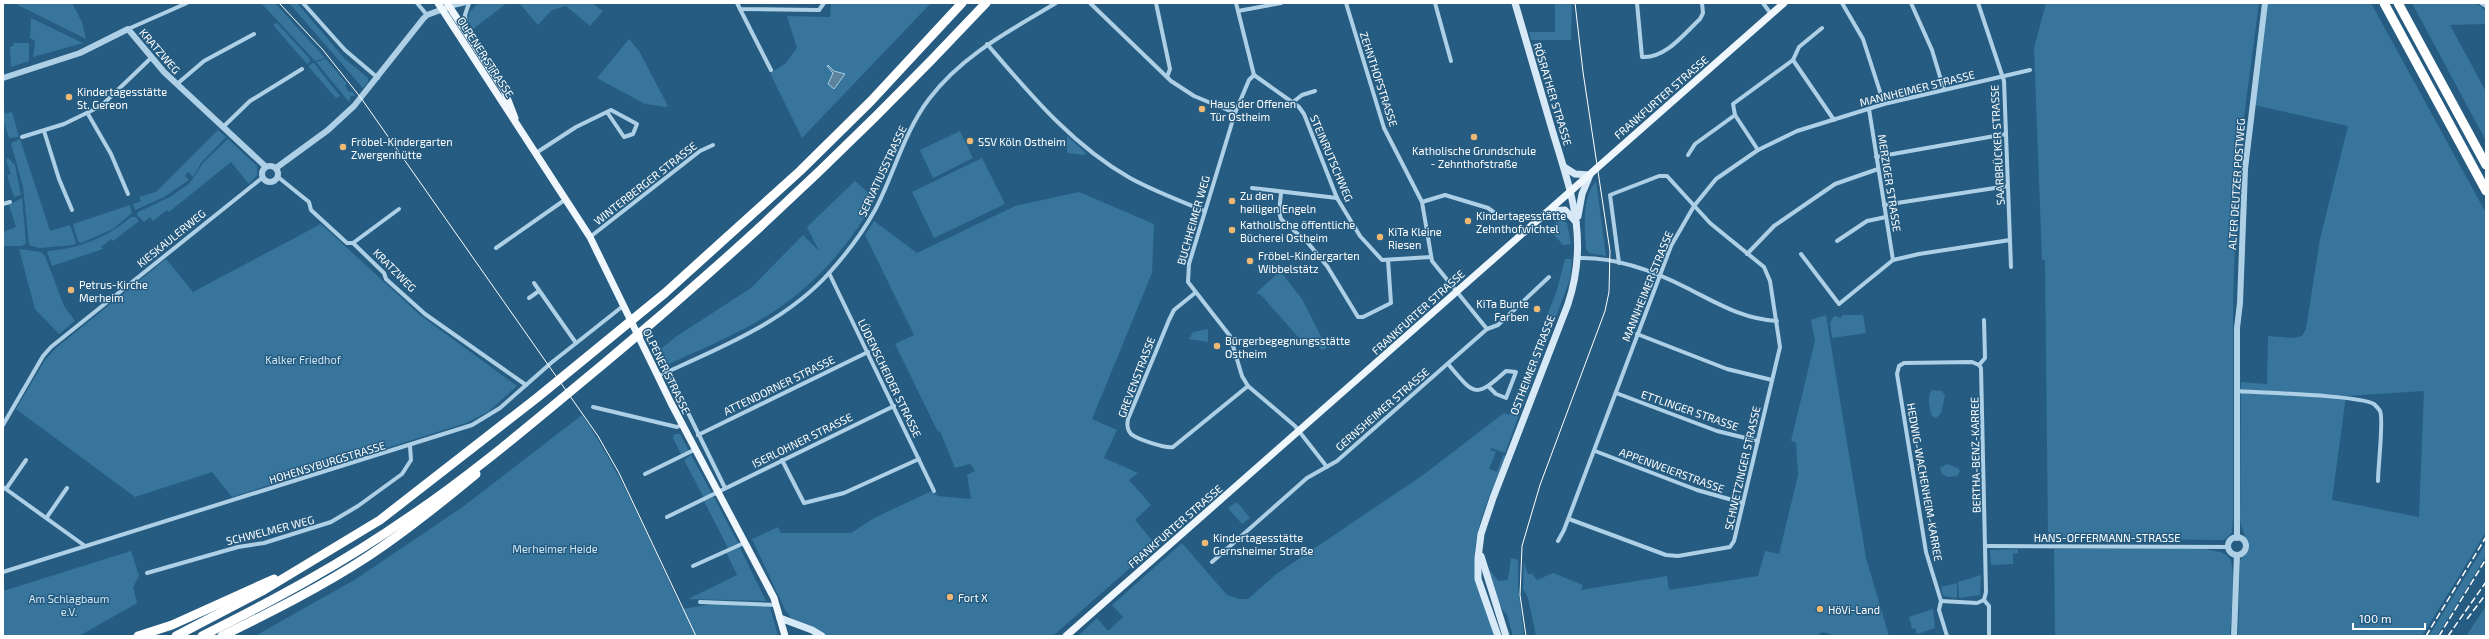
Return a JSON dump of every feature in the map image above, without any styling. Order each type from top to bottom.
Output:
[{"type":"highway","points":[[176,636],[264,590],[380,520],[421,489],[660,297],[800,171],[871,101],[962,3]]},
{"type":"highway","points":[[202,636],[320,575],[411,516],[565,396],[675,305],[810,182],[881,113],[986,3]]},
{"type":"highway","points":[[2384,3],[2486,191]]},
{"type":"highway","points":[[2398,3],[2486,165]]},
{"type":"highway","points":[[222,636],[324,583],[395,538],[424,517],[555,411],[565,396]]},
{"type":"highway","points":[[154,636],[256,585],[292,572]]},
{"type":"highway","points":[[215,636],[252,611]]},
{"type":"highway","points":[[138,636],[201,612]]},
{"type":"main road","name":"RÖSRATHER STRASSE","points":[[1515,3],[1571,192]]},
{"type":"main road","name":"FRANKFURTER STRASSE","points":[[1066,636],[1550,211],[1784,3]]},
{"type":"main road","name":"OLPENER STRASSE","points":[[444,6],[467,33],[504,90],[512,105],[516,122]]},
{"type":"main road","name":"OLPENER STRASSE","points":[[444,6],[590,237],[642,346],[776,605],[785,636]]},
{"type":"main road","points":[[1564,167],[1575,174],[1590,175],[1582,194],[1577,222]]},
{"type":"main road","name":"OSTHEIMER STRASSE","points":[[1498,636],[1482,577],[1480,542],[1493,498],[1575,282],[1579,258],[1577,222],[1571,192]]},
{"type":"main road","points":[[1550,211],[1565,210],[1577,222]]},
{"type":"main road","name":"OSTHEIMER STRASSE","points":[[1482,577],[1506,636]]},
{"type":"main road","points":[[780,618],[822,636]]},
{"type":"street","points":[[3,78],[80,53],[128,29],[187,3]]},
{"type":"street","points":[[303,3],[345,50],[378,78]]},
{"type":"street","points":[[417,3],[427,15]]},
{"type":"street","points":[[276,168],[334,125],[354,106],[378,78],[427,15],[444,6],[468,3],[465,20],[467,33]]},
{"type":"street","points":[[737,3],[771,70]]},
{"type":"street","points":[[740,10],[819,10],[824,3]]},
{"type":"street","name":"SERVATIUSSTRASSE","points":[[658,376],[771,320],[809,292],[829,273],[854,243],[875,210],[912,125],[929,99],[986,44],[1056,3]]},
{"type":"street","points":[[1090,3],[1167,77],[1194,96],[1235,113]]},
{"type":"street","points":[[1156,3],[1170,69],[1167,77]]},
{"type":"street","points":[[1236,3],[1254,75]]},
{"type":"street","points":[[1238,11],[1281,3]]},
{"type":"street","name":"ZEHNTHOFSTRASSE","points":[[1346,3],[1384,128],[1422,202],[1431,257],[1438,270],[1457,292]]},
{"type":"street","points":[[1435,3],[1450,61]]},
{"type":"street","points":[[1637,3],[1642,57],[1658,56],[1700,19],[1704,13],[1702,3]]},
{"type":"street","points":[[1763,3],[1771,14]]},
{"type":"street","points":[[1842,3],[1863,39],[1884,104]]},
{"type":"street","points":[[1911,3],[1932,50],[1944,90]]},
{"type":"street","name":"SAARBRÜCKER STRASSE","points":[[1978,3],[2002,77],[2006,134],[2011,267]]},
{"type":"street","name":"ALTER DEUTZER POSTWEG","points":[[2234,636],[2237,555],[2243,552],[2246,546],[2243,540],[2237,538],[2237,328],[2240,303],[2242,208],[2265,3]]},
{"type":"street","points":[[2481,3],[2486,6]]},
{"type":"street","points":[[1758,150],[1735,115],[1733,104],[1793,60],[1799,47],[1822,28]]},
{"type":"street","name":"KRATZWEG","points":[[128,29],[151,58],[176,84],[265,166]]},
{"type":"street","points":[[176,84],[204,61],[254,34]]},
{"type":"street","points":[[986,44],[1036,101],[1095,154],[1130,178],[1171,198],[1205,211]]},
{"type":"street","points":[[22,137],[44,131],[88,114],[113,97],[151,58]]},
{"type":"street","points":[[1793,60],[1834,120]]},
{"type":"street","points":[[223,127],[250,101],[302,69]]},
{"type":"street","name":"MANNHEIMER STRASSE","points":[[1558,540],[1569,519],[1671,246],[1694,206],[1716,179],[1758,150],[1797,130],[1884,104],[2030,70]]},
{"type":"street","name":"STEINRUTSCHWEG","points":[[1254,75],[1293,102],[1304,114],[1337,198],[1368,245],[1378,257],[1388,260]]},
{"type":"street","name":"BUCHHEIMER WEG","points":[[1254,75],[1249,80],[1235,113],[1187,275],[1188,282],[1195,293],[1230,336],[1243,379],[1248,386],[1298,432]]},
{"type":"street","points":[[1293,102],[1302,95],[1315,91]]},
{"type":"street","name":"MERZIGER STRASSE","points":[[1870,108],[1876,157],[1893,260]]},
{"type":"street","points":[[536,152],[576,127],[611,110],[637,124],[632,134],[624,137],[608,112]]},
{"type":"street","points":[[88,114],[111,154],[128,194]]},
{"type":"street","points":[[1688,155],[1696,144],[1735,115]]},
{"type":"street","points":[[44,131],[59,179],[72,210]]},
{"type":"street","points":[[1876,157],[2006,134]]},
{"type":"street","name":"WINTERBERGER STRASSE","points":[[590,237],[700,151],[713,145]]},
{"type":"street","points":[[265,166],[272,166],[276,168],[278,176],[269,182],[262,178],[262,170],[265,166]]},
{"type":"street","points":[[1747,254],[1774,226],[1835,184],[1878,170]]},
{"type":"street","name":"SCHWETZINGER STRASSE","points":[[1569,519],[1666,555],[1678,556],[1730,547],[1743,503],[1780,347],[1777,321],[1767,272],[1764,267],[1722,235],[1670,179],[1663,175],[1610,195],[1619,263]]},
{"type":"street","name":"KRATZWEG","points":[[278,176],[309,202],[311,210],[347,243],[353,243],[384,272],[386,279],[425,314],[526,385]]},
{"type":"street","name":"KIESKAULERWEG","points":[[3,424],[43,356],[51,348],[262,178]]},
{"type":"street","points":[[1884,205],[2008,186]]},
{"type":"street","points":[[1252,188],[1281,193],[1337,198]]},
{"type":"street","points":[[1281,193],[1279,212],[1281,220],[1308,243],[1327,266],[1355,315],[1363,318],[1391,303],[1388,260],[1431,257]]},
{"type":"street","points":[[1422,202],[1445,195],[1488,208],[1495,213]]},
{"type":"street","points":[[496,248],[567,199]]},
{"type":"street","points":[[3,204],[10,202]]},
{"type":"street","points":[[353,243],[400,209]]},
{"type":"street","points":[[1837,241],[1866,222],[1886,217]]},
{"type":"street","points":[[1802,254],[1839,304],[1893,260],[1919,254],[2010,240]]},
{"type":"street","points":[[1579,258],[1619,263],[1684,286],[1729,310],[1752,318],[1777,321]]},
{"type":"street","name":"LÜDENSCHEIDER STRASSE","points":[[829,273],[934,491]]},
{"type":"street","name":"GERNSHEIMER STRASSE","points":[[1212,562],[1308,478],[1337,461],[1487,329],[1498,325],[1549,277]]},
{"type":"street","points":[[534,283],[576,343]]},
{"type":"street","points":[[529,298],[539,291]]},
{"type":"street","points":[[1457,292],[1487,329]]},
{"type":"street","name":"GREVENSTRASSE","points":[[1195,293],[1174,310],[1128,419],[1127,427],[1132,434],[1165,448],[1173,447],[1248,386]]},
{"type":"street","name":"HOHENSYBURGSTRASSE","points":[[3,572],[410,446],[484,419],[500,408],[576,343],[623,306]]},
{"type":"street","name":"BERTHA-BENZ-KARREE","points":[[1984,320],[1985,358],[1979,365],[1982,373],[1986,546],[1986,592],[1984,600]]},
{"type":"street","points":[[1637,334],[1727,369],[1772,380]]},
{"type":"street","name":"ATTENDORNER STRASSE","points":[[698,435],[868,352]]},
{"type":"street","name":"HEDWIG-WACHENHEIM-KARREE","points":[[1947,636],[1939,610],[1941,600],[1926,552],[1897,374],[1899,366],[1904,363],[1972,362],[1979,365]]},
{"type":"street","points":[[1448,364],[1470,389],[1477,391],[1488,387],[1506,372],[1516,372],[1506,398],[1496,394],[1488,387]]},
{"type":"street","name":"OLPENER STRASSE","points":[[668,372],[725,488]]},
{"type":"street","points":[[2237,391],[2345,399],[2374,404],[2380,410],[2382,418],[2378,459],[2378,481]]},
{"type":"street","name":"ETTLINGER STRASSE","points":[[1616,393],[1712,429],[1758,441]]},
{"type":"street","name":"ISERLOHNER STRASSE","points":[[667,517],[894,406]]},
{"type":"street","points":[[593,407],[676,427],[682,425]]},
{"type":"street","points":[[1298,432],[1327,467]]},
{"type":"street","name":"SCHWELMER WEG","points":[[147,573],[238,547],[264,543],[331,522],[358,506],[402,474],[411,460],[410,446]]},
{"type":"street","points":[[645,474],[696,449]]},
{"type":"street","name":"APPENWEIERSTRASSE","points":[[1595,451],[1697,490],[1743,503]]},
{"type":"street","points":[[782,460],[804,504],[844,493],[919,459]]},
{"type":"street","points":[[26,460],[4,488],[47,517],[85,546]]},
{"type":"street","points":[[47,517],[67,488]]},
{"type":"street","points":[[2237,538],[2231,540],[2229,547],[2231,552],[2237,555]]},
{"type":"street","points":[[693,566],[744,543]]},
{"type":"street","name":"HANS-OFFERMANN-STRASSE","points":[[1986,546],[2229,547]]},
{"type":"street","points":[[1941,600],[1977,603],[1984,600],[1989,606],[1989,636]]},
{"type":"street","points":[[700,602],[776,605]]},
{"type":"green space","points":[[14,3],[72,3],[82,22],[86,39]]},
{"type":"green space","points":[[261,3],[275,3],[325,58],[315,61]]},
{"type":"green space","points":[[289,3],[297,3],[345,59],[368,78],[368,82],[363,88]]},
{"type":"green space","points":[[478,3],[507,3],[473,29],[468,22],[469,13]]},
{"type":"green space","points":[[519,3],[592,3],[603,11],[590,26],[566,6],[552,10],[538,25]]},
{"type":"green space","points":[[831,3],[931,3],[802,138],[770,73],[785,64],[797,48],[787,16],[830,17]]},
{"type":"green space","points":[[1555,3],[1572,3],[1571,40],[1531,40],[1529,32],[1555,32]]},
{"type":"green space","points":[[2046,3],[2259,3],[2237,170],[2233,308],[2233,517],[2232,533],[2224,540],[2048,538],[2045,260],[2042,260],[2034,48]]},
{"type":"green space","points":[[2267,3],[2371,3],[2486,213],[2486,532],[2422,636],[2238,636],[2240,561],[2248,551],[2247,541],[2240,520],[2241,382],[2267,384],[2268,336],[2294,338],[2302,336],[2306,329],[2320,239],[2348,126],[2254,105]],"holes":[[[2424,391],[2419,517],[2332,500],[2346,396]]]},
{"type":"green space","points":[[2412,3],[2475,3],[2486,10],[2486,24],[2450,25],[2486,92],[2486,141]]},
{"type":"green space","points":[[31,18],[83,43],[33,57],[35,41],[30,38]]},
{"type":"green space","points":[[277,23],[309,58],[310,62],[307,64],[273,25]]},
{"type":"green space","points":[[629,39],[639,51],[668,106],[645,104],[597,78]]},
{"type":"green space","points":[[13,43],[29,43],[29,61],[11,67],[10,47],[14,45]]},
{"type":"green space","points":[[326,59],[347,84],[345,86],[349,92],[353,92],[355,96],[351,96],[349,102],[316,62]]},
{"type":"green space","points":[[313,63],[340,96],[336,98],[308,66]]},
{"type":"green space","points":[[3,108],[5,114],[12,112],[19,137],[9,138],[3,119]]},
{"type":"green space","points":[[218,130],[226,137],[201,163],[193,177],[188,172],[185,176],[189,180],[164,197],[135,210],[133,204],[141,201],[139,197],[156,192]]},
{"type":"green space","points":[[960,131],[973,158],[933,178],[920,150]]},
{"type":"green space","points":[[1067,136],[1086,153],[1084,155],[1067,153]]},
{"type":"green space","points":[[20,139],[50,231],[70,225],[76,242],[74,245],[39,248],[29,245],[23,187],[11,143]]},
{"type":"green space","points":[[228,139],[257,166],[257,175],[249,184],[231,162],[169,212],[167,210],[153,221],[150,217],[144,222],[137,215],[138,212],[170,197],[190,183],[203,163]]},
{"type":"green space","points":[[8,158],[15,165],[21,195],[14,197],[7,175],[11,174],[6,160]]},
{"type":"green space","points":[[982,158],[1005,204],[934,238],[912,192]]},
{"type":"green space","points":[[855,181],[875,199],[852,235],[839,252],[810,283],[794,297],[758,321],[724,339],[667,365],[657,352],[677,336],[751,288],[803,235],[819,251],[807,227]]},
{"type":"green space","points":[[1596,181],[1606,256],[1589,253],[1586,249],[1586,205],[1591,188]]},
{"type":"green space","points":[[1079,192],[1154,224],[1152,273],[1092,419],[1117,430],[1104,458],[1138,473],[1129,480],[1151,505],[1135,520],[1156,545],[1053,636],[827,636],[791,618],[785,610],[752,539],[778,527],[781,533],[851,533],[874,518],[932,491],[938,496],[971,499],[967,475],[975,471],[970,464],[955,468],[940,431],[938,432],[895,344],[914,335],[865,235],[874,221],[917,253],[1015,206]]},
{"type":"green space","points":[[22,198],[26,243],[22,246],[3,246],[3,232],[16,227],[9,205]]},
{"type":"green space","points":[[130,205],[132,213],[113,229],[81,243],[78,241],[73,224]]},
{"type":"green space","points":[[131,217],[136,217],[139,221],[113,241],[111,239],[101,247],[103,249],[52,266],[47,252],[48,251],[70,248],[92,241],[113,230]]},
{"type":"green space","points":[[1560,219],[1567,223],[1571,244],[1563,245],[1549,229]]},
{"type":"green space","name":"Kalker Friedhof","points":[[321,224],[420,315],[517,386],[488,412],[466,423],[232,497],[212,472],[135,497],[16,409],[45,360],[56,348],[166,259],[193,292]]},
{"type":"green space","points":[[19,249],[41,252],[45,256],[64,306],[75,321],[59,334],[35,309]]},
{"type":"green space","points":[[1565,259],[1572,259],[1570,279],[1521,411],[1512,408],[1557,290]]},
{"type":"green space","points":[[1280,271],[1302,299],[1327,348],[1322,350],[1315,342],[1308,348],[1261,295],[1256,293]]},
{"type":"green space","points":[[1826,315],[1866,558],[1889,636],[1837,636],[1822,632],[1817,636],[1536,636],[1528,598],[1523,589],[1524,562],[1528,574],[1532,574],[1537,580],[1553,573],[1583,585],[1581,590],[1667,576],[1669,590],[1758,576],[1765,551],[1779,554],[1798,475],[1796,442],[1791,441],[1815,341],[1811,320]]},
{"type":"green space","points":[[1842,315],[1863,315],[1866,333],[1832,338],[1830,323],[1834,316],[1841,318]]},
{"type":"green space","points":[[1208,329],[1208,342],[1189,339],[1193,332]]},
{"type":"green space","points":[[1932,390],[1942,391],[1945,396],[1941,413],[1936,418],[1932,416],[1929,406],[1929,396]]},
{"type":"green space","points":[[1512,409],[1520,412],[1505,453],[1491,448],[1490,450],[1496,452],[1489,469],[1497,472],[1503,455],[1507,456],[1480,523],[1475,551],[1475,565],[1478,582],[1495,636],[1078,636],[1097,618],[1108,631],[1123,617],[1112,605],[1182,543],[1227,595],[1239,599],[1248,599],[1275,575],[1423,475],[1504,413],[1509,415]]},
{"type":"green space","name":"Merheimer Heide","points":[[582,415],[611,462],[648,535],[682,609],[713,604],[770,607],[778,636],[255,636],[356,579],[464,506]]},
{"type":"green space","points":[[675,434],[680,434],[689,451],[681,454],[673,438]]},
{"type":"green space","points":[[691,455],[712,494],[704,498],[684,460]]},
{"type":"green space","points":[[1947,464],[1958,468],[1960,471],[1957,476],[1948,477],[1942,474],[1940,468]]},
{"type":"green space","points":[[714,497],[738,543],[728,548],[704,501]]},
{"type":"green space","points":[[1237,502],[1250,518],[1242,524],[1228,508]]},
{"type":"green space","points":[[2486,543],[2486,556],[2437,636],[2429,636]]},
{"type":"green space","points":[[739,546],[766,601],[688,599],[737,575],[726,552]]},
{"type":"green space","points":[[2018,549],[2018,553],[2013,554],[2013,564],[1991,565],[1990,550]]},
{"type":"green space","points":[[2054,549],[2205,549],[2225,554],[2230,559],[2233,573],[2230,636],[2055,636]]},
{"type":"green space","name":"Am Schlagbaum e.V.","points":[[131,551],[139,576],[133,587],[137,603],[79,636],[3,636],[3,591]]},
{"type":"green space","points":[[1511,558],[1518,560],[1518,587],[1524,636],[1513,636],[1507,615],[1498,603],[1487,566],[1498,581],[1508,580]]},
{"type":"green space","points":[[1981,575],[1980,595],[1959,598],[1958,582]]},
{"type":"green space","points":[[1957,583],[1957,598],[1943,596],[1941,587]]},
{"type":"green space","points":[[2486,606],[2486,636],[2466,636]]},
{"type":"green space","points":[[1933,609],[1935,628],[1917,634],[1915,628],[1912,629],[1909,617]]},
{"type":"shaded area","points":[[828,65],[834,71],[845,74],[834,89],[828,84],[833,73],[827,66]]},
{"type":"tram line","points":[[279,3],[323,50],[361,98],[598,436],[619,473],[696,636]]},
{"type":"tram line","points":[[1526,636],[1520,595],[1522,546],[1540,485],[1605,311],[1609,292],[1610,251],[1583,72],[1575,3]]},
{"type":"railway","points":[[2426,636],[2486,537]]},
{"type":"railway","points":[[2439,636],[2486,559]]},
{"type":"railway","points":[[2448,636],[2486,582]]},
{"type":"railway","points":[[2467,619],[2486,594]]},
{"type":"place","name":"Kindertagesstätte St. Gereon","points":[[69,97]]},
{"type":"place","name":"Haus der Offenen Tür Ostheim","points":[[1202,109]]},
{"type":"place","name":"Katholische Grundschule - Zehnthofstraße","points":[[1474,137]]},
{"type":"place","name":"SSV Köln Ostheim","points":[[970,141]]},
{"type":"place","name":"Fröbel-Kindergarten Zwergenhütte","points":[[343,147]]},
{"type":"place","name":"Zu den heiligen Engeln","points":[[1232,201]]},
{"type":"place","name":"Kindertagesstätte Zehnthofwichtel","points":[[1468,221]]},
{"type":"place","name":"Katholische öffentliche Bücherei Ostheim","points":[[1232,230]]},
{"type":"place","name":"KiTa Kleine Riesen","points":[[1380,237]]},
{"type":"place","name":"Fröbel-Kindergarten Wibbelstätz","points":[[1250,261]]},
{"type":"place","name":"Petrus-Kirche Merheim","points":[[71,290]]},
{"type":"place","name":"KiTa Bunte Farben","points":[[1537,309]]},
{"type":"place","name":"Bürgerbegegnungsstätte Ostheim","points":[[1217,346]]},
{"type":"place","name":"Kindertagesstätte Gernsheimer Straße","points":[[1205,543]]},
{"type":"place","name":"Fort X","points":[[950,597]]},
{"type":"place","name":"HöVi-Land","points":[[1820,609]]}]
